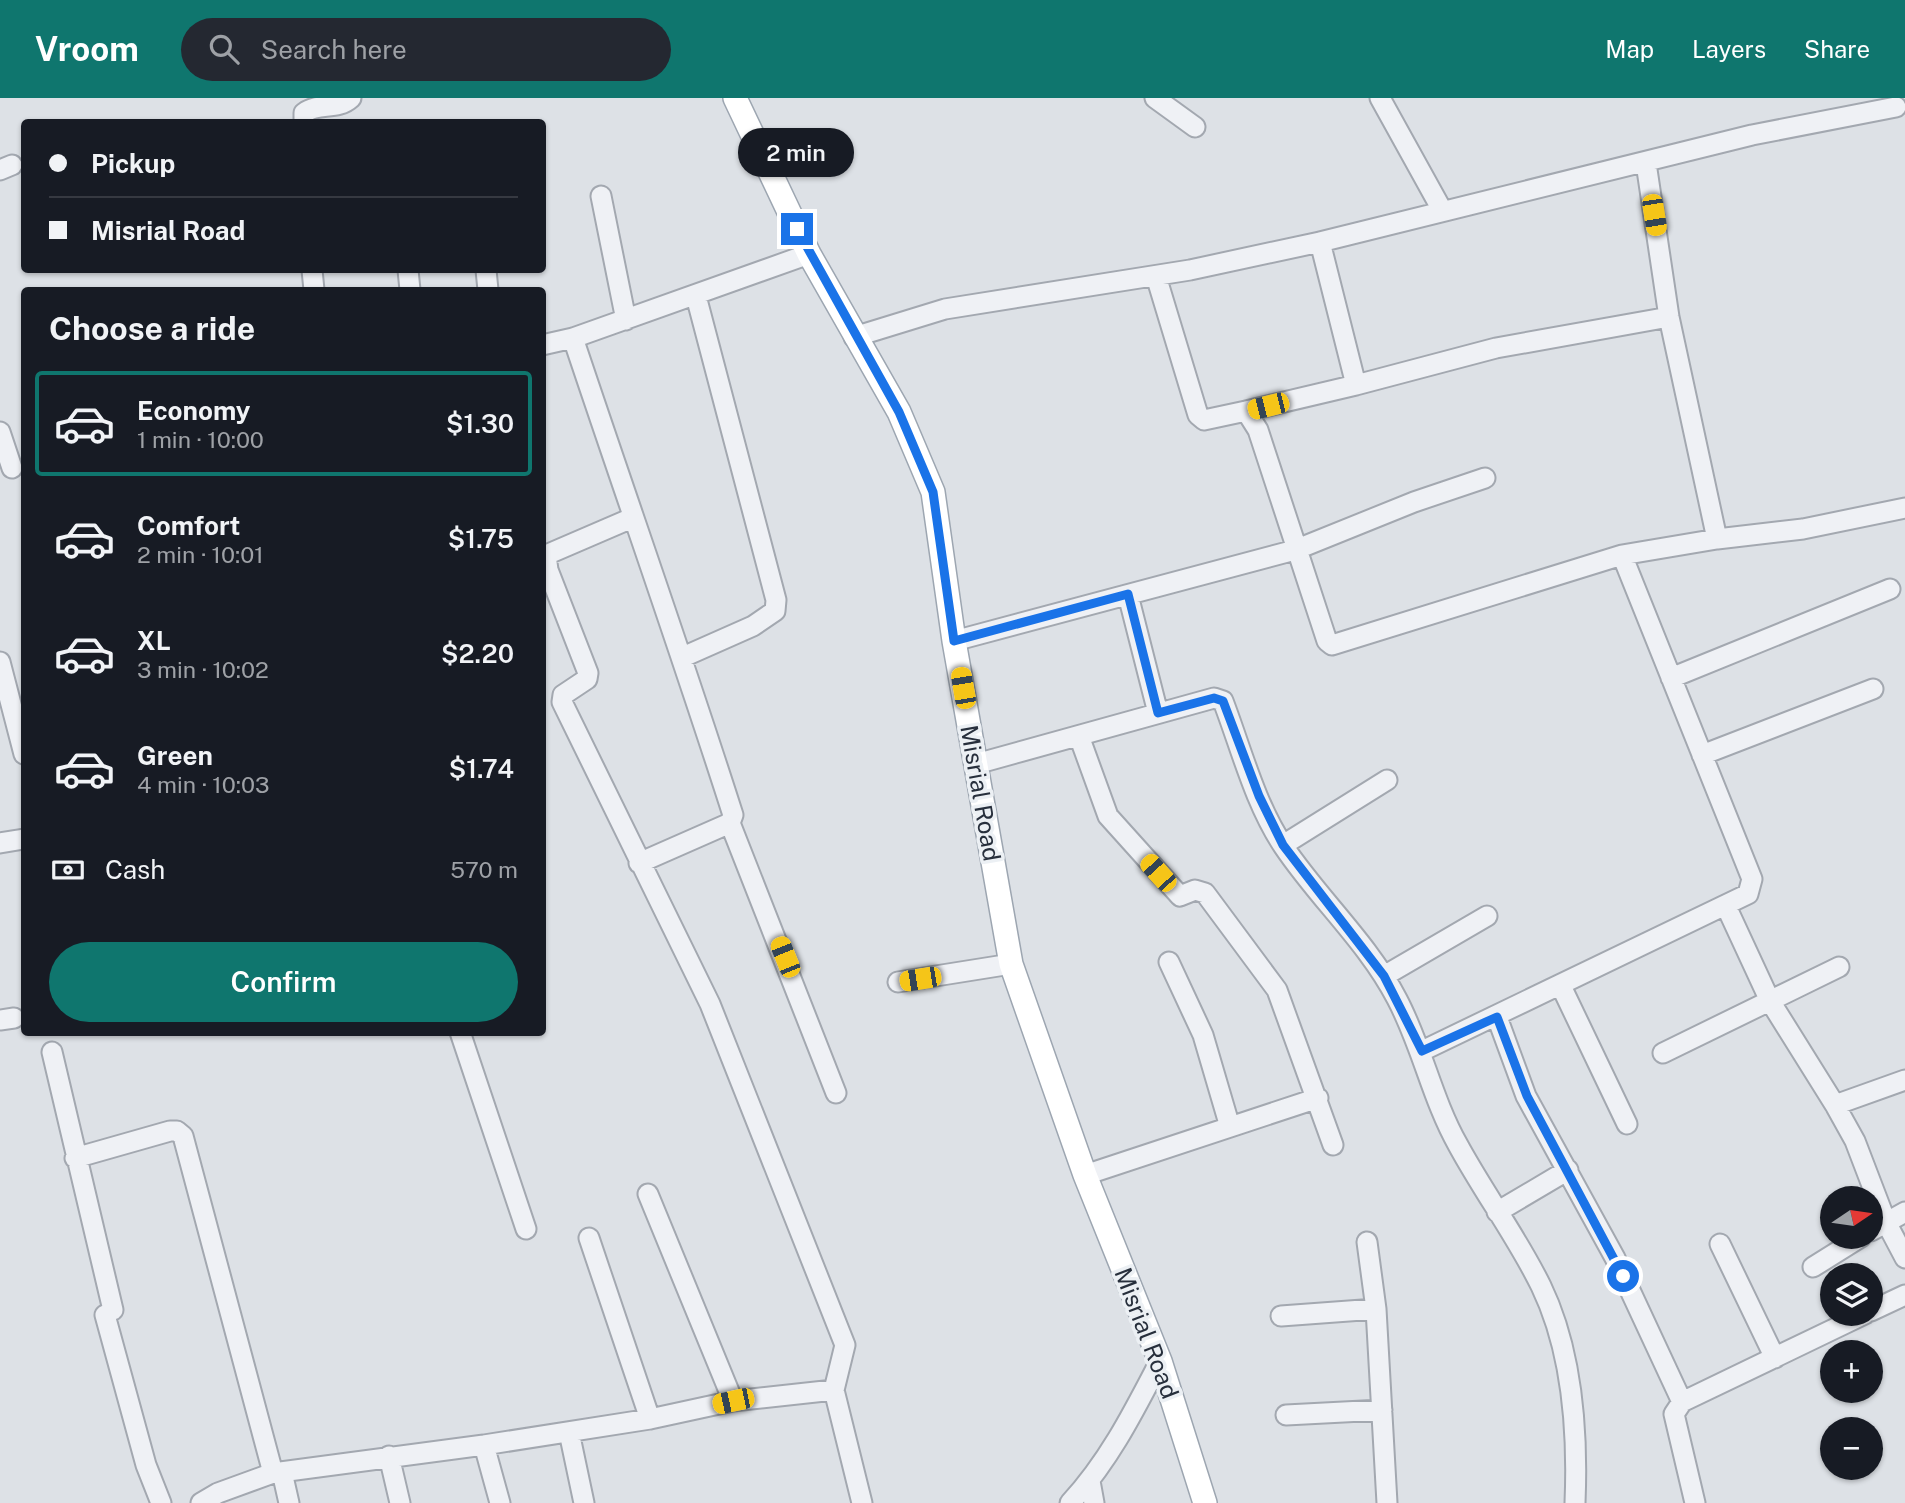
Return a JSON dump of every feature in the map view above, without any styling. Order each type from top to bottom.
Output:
[{"type":"main road","name":"Misrial Road","points":[[735,98],[809,254],[899,412],[933,492],[954,641],[1011,964],[1085,1175],[1160,1361],[1205,1503]]},
{"type":"street","points":[[303,119],[308,109],[339,106],[351,98]]},
{"type":"street","points":[[1155,98],[1195,127]]},
{"type":"street","points":[[1380,98],[1442,210]]},
{"type":"street","points":[[854,337],[945,309],[1156,276],[1320,242],[1752,135],[1896,107]]},
{"type":"street","points":[[1646,163],[1669,317],[1717,538]]},
{"type":"street","points":[[601,196],[626,320]]},
{"type":"street","points":[[1320,242],[1356,384]]},
{"type":"street","points":[[546,344],[626,320],[809,254]]},
{"type":"street","points":[[1156,276],[1198,415],[1204,420],[1496,348],[1669,317]]},
{"type":"street","points":[[683,657],[753,626],[775,611],[776,600],[696,296]]},
{"type":"street","points":[[573,338],[632,518],[683,657],[733,815],[730,823],[836,1093]]},
{"type":"street","points":[[1246,411],[1258,430],[1295,550],[1327,642],[1332,645],[1622,555],[1717,538],[1803,528],[1905,508]]},
{"type":"street","points":[[0,432],[12,468]]},
{"type":"street","points":[[954,641],[1295,550],[1414,502],[1485,478]]},
{"type":"street","points":[[632,518],[547,553],[546,560],[589,673],[587,679],[563,695],[562,702],[710,1004],[845,1345],[834,1390],[862,1503]]},
{"type":"street","points":[[1422,1051],[1748,894],[1752,879],[1622,555]]},
{"type":"street","points":[[1671,678],[1890,589]]},
{"type":"street","points":[[1128,594],[1158,713]]},
{"type":"street","points":[[0,662],[21,742]]},
{"type":"street","points":[[1702,755],[1872,689]]},
{"type":"street","points":[[976,764],[1214,698],[1223,701],[1259,796],[1283,845],[1384,976],[1422,1051],[1453,1138],[1518,1242],[1542,1288],[1558,1332],[1570,1382],[1577,1463],[1575,1503]]},
{"type":"street","points":[[1079,736],[1108,817],[1174,892],[1180,896],[1195,890],[1205,893],[1277,990],[1333,1145]]},
{"type":"street","points":[[1283,845],[1387,780]]},
{"type":"street","points":[[639,863],[730,823]]},
{"type":"street","points":[[0,843],[21,840]]},
{"type":"street","points":[[1726,906],[1770,1001],[1836,1105],[1855,1141],[1867,1186]]},
{"type":"street","points":[[1384,976],[1487,916]]},
{"type":"street","points":[[1169,962],[1203,1035],[1230,1127]]},
{"type":"street","points":[[898,982],[1011,964]]},
{"type":"street","points":[[1663,1053],[1839,967]]},
{"type":"street","points":[[1561,986],[1627,1124]]},
{"type":"street","points":[[1497,1017],[1527,1096],[1615,1258],[1682,1402]]},
{"type":"street","points":[[461,1036],[526,1229]]},
{"type":"street","points":[[52,1052],[109,1312],[146,1465],[161,1503]]},
{"type":"street","points":[[1836,1105],[1905,1080]]},
{"type":"street","points":[[1085,1175],[1318,1098]]},
{"type":"street","points":[[75,1158],[170,1131],[177,1131],[183,1136],[277,1472],[289,1503]]},
{"type":"street","points":[[1497,1212],[1568,1170]]},
{"type":"street","points":[[648,1195],[733,1401]]},
{"type":"street","points":[[1883,1224],[1905,1212]]},
{"type":"street","points":[[1883,1233],[1905,1258]]},
{"type":"street","points":[[589,1238],[650,1419]]},
{"type":"street","points":[[1367,1242],[1376,1309],[1387,1503]]},
{"type":"street","points":[[1720,1244],[1775,1358]]},
{"type":"street","points":[[1813,1268],[1841,1250]]},
{"type":"street","points":[[1883,1305],[1905,1294]]},
{"type":"street","points":[[1281,1316],[1376,1309]]},
{"type":"street","points":[[1695,1503],[1674,1414],[1682,1402],[1840,1326]]},
{"type":"street","points":[[1070,1503],[1090,1481],[1123,1433],[1160,1361]]},
{"type":"street","points":[[201,1503],[218,1493],[277,1472],[569,1432],[650,1419],[733,1401],[834,1390]]},
{"type":"street","points":[[1286,1415],[1382,1410]]},
{"type":"street","points":[[569,1432],[584,1503]]},
{"type":"street","points":[[484,1445],[500,1503]]},
{"type":"street","points":[[389,1456],[400,1503]]},
{"type":"street","points":[[1090,1481],[1094,1503]]},
{"type":"route","points":[[797,229],[854,337],[899,412],[933,492],[954,641],[1128,594],[1158,713],[1214,698],[1223,701],[1259,796],[1283,845],[1384,976],[1422,1051],[1497,1017],[1527,1096],[1623,1276]]}]
